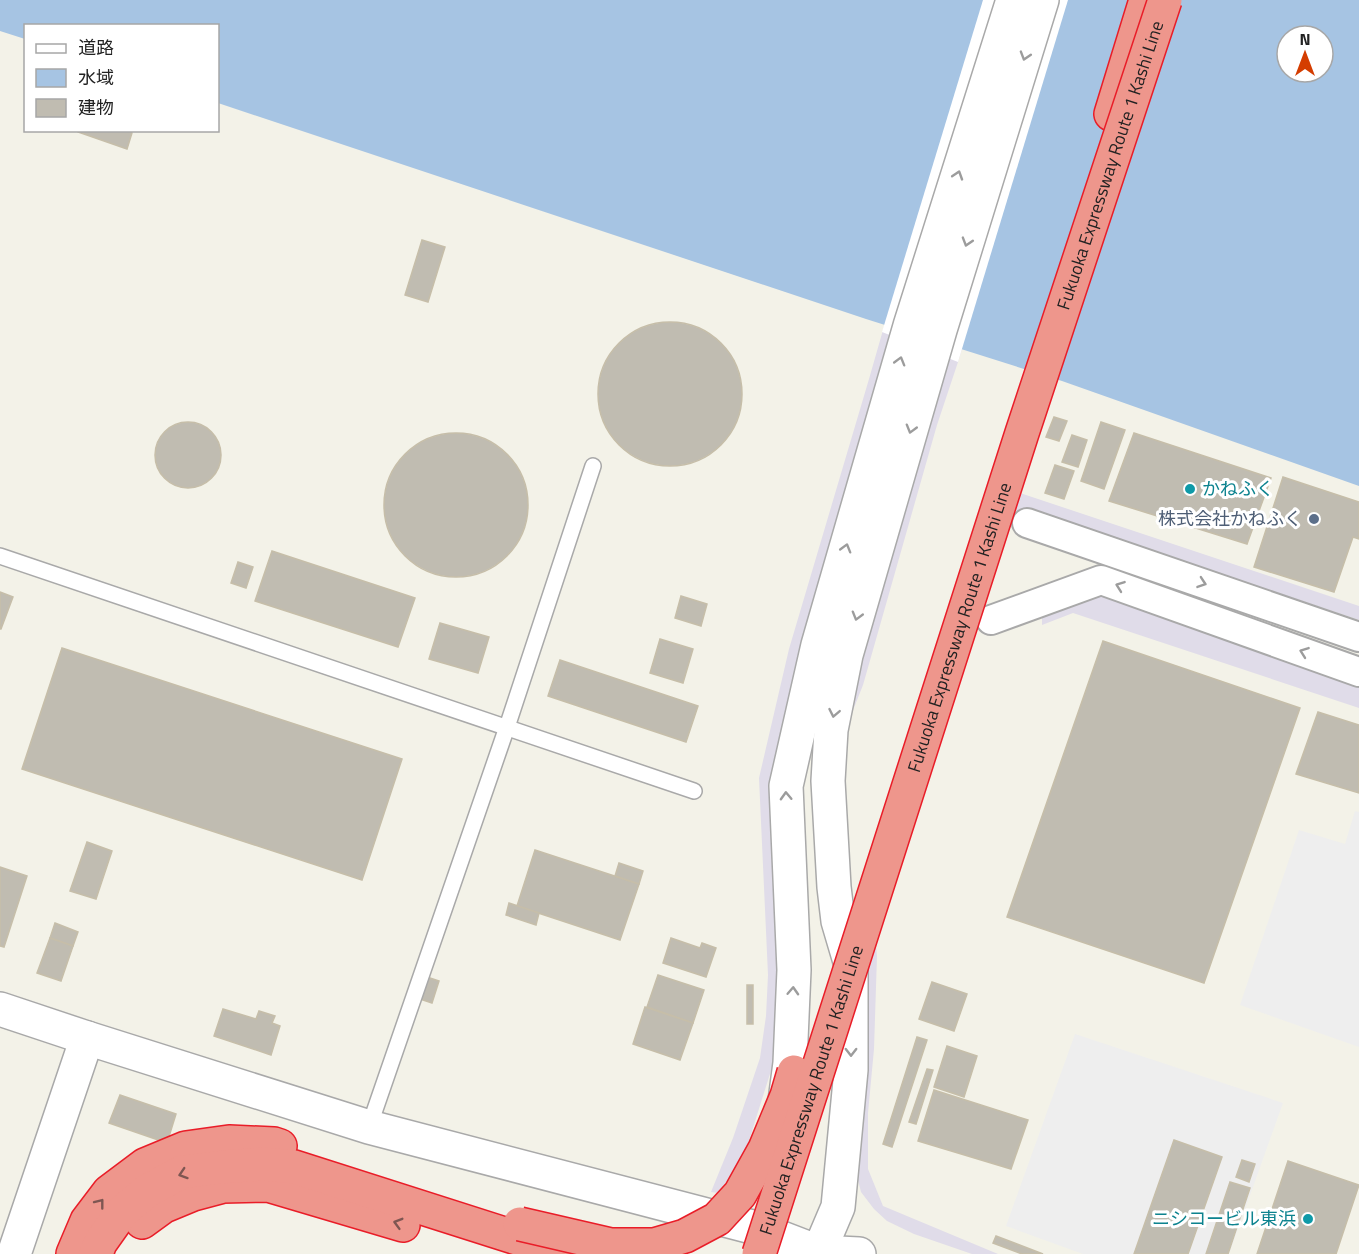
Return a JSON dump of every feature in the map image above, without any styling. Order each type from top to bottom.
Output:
[{"type":"highway","name":"Fukuoka Expressway Route 1 Kashi Line","points":[[753,1248],[1019,418],[1146,0]]},
{"type":"highway","name":"Fukuoka Expressway Route 1 Kashi Line","points":[[865,902],[1165,0]]},
{"type":"highway","points":[[73,1254],[87,1221],[109,1192],[145,1165],[186,1148],[229,1142],[274,1144],[348,1165],[520,1224],[611,1245],[654,1245],[685,1236],[717,1219],[740,1194],[765,1149],[787,1096],[831,956],[865,902]]},
{"type":"highway","points":[[694,1254],[727,1226],[760,1182],[824,1005],[865,902]]},
{"type":"highway","points":[[96,1254],[100,1243],[122,1212],[147,1191],[182,1172],[263,1164],[294,1167],[562,1254]]},
{"type":"highway","points":[[120,1254],[141,1224],[164,1206],[223,1186],[268,1185],[434,1234],[493,1254]]},
{"type":"street","points":[[818,1253],[838,1207],[851,1070],[851,965],[838,921],[828,781],[832,650],[910,326],[1013,0]]},
{"type":"street","points":[[753,1248],[780,1133],[790,1063],[794,970],[786,786],[940,330],[1042,0]]},
{"type":"street","points":[[1027,523],[1359,637]]},
{"type":"street","points":[[991,620],[1101,579],[1359,672]]},
{"type":"street","points":[[0,1009],[753,1248],[859,1254]]},
{"type":"street","points":[[14,1254],[87,1038]]},
{"type":"lane","points":[[369,1127],[507,728],[593,466]]},
{"type":"lane","points":[[0,556],[694,791]]},
{"type":"shaded area","points":[[1001,0],[800,650],[769,783],[780,973],[774,1061],[747,1147],[737,1167],[718,1193],[711,1192],[733,1138],[760,1058],[766,1016],[768,975],[759,778],[789,649],[939,134]]},
{"type":"shaded area","points":[[1068,0],[937,425],[863,685],[846,728],[862,655],[947,350]]},
{"type":"shaded area","points":[[1020,493],[1359,606],[1359,620],[1044,515],[1010,511]]},
{"type":"shaded area","points":[[1099,595],[1359,682],[1359,708],[1073,613],[1042,625],[1045,611]]},
{"type":"shaded area","points":[[1355,811],[1359,812],[1359,1047],[1240,1005],[1299,830],[1345,844]]},
{"type":"shaded area","points":[[874,922],[877,956],[874,1049],[868,1113],[868,1169],[883,1206],[998,1254],[972,1254],[914,1234],[887,1221],[861,1192],[857,1176],[868,957]]},
{"type":"shaded area","points":[[1075,1034],[1283,1103],[1229,1254],[1083,1254],[1006,1226]]},
{"type":"water","points":[[0,0],[1359,0],[1359,486],[1062,381],[866,319],[219,103],[219,24],[24,24],[24,39],[0,31]]},
{"type":"pier","points":[[983,0],[1068,0],[958,362],[882,332]]},
{"type":"building","points":[[78,132],[130,132],[132,133],[127,149]]},
{"type":"building","points":[[422,240],[445,247],[428,302],[405,295]]},
{"type":"building","points":[[670,322],[698,327],[721,343],[737,366],[742,394],[737,422],[721,445],[698,461],[670,466],[642,461],[619,445],[603,422],[598,394],[603,366],[619,343],[642,327]]},
{"type":"building","points":[[1054,417],[1067,421],[1059,441],[1046,437]]},
{"type":"building","points":[[188,422],[201,425],[211,432],[218,442],[221,455],[218,468],[211,478],[201,485],[188,488],[175,485],[165,478],[158,468],[155,455],[158,442],[165,432],[175,425]]},
{"type":"building","points":[[1101,422],[1125,430],[1104,489],[1081,481]]},
{"type":"building","points":[[456,433],[483,439],[496,445],[507,454],[516,465],[522,478],[528,505],[522,532],[516,545],[507,556],[496,565],[483,571],[456,577],[429,571],[416,565],[405,556],[396,545],[390,532],[384,505],[390,478],[396,465],[405,454],[416,445],[429,439]]},
{"type":"building","name":"かねふく","points":[[1134,433],[1271,478],[1247,544],[1109,501]]},
{"type":"building","points":[[1072,435],[1087,440],[1078,467],[1062,462]]},
{"type":"building","points":[[1055,465],[1074,471],[1064,499],[1045,493]]},
{"type":"building","name":"株式会社かねふく","points":[[1283,477],[1359,502],[1359,539],[1353,537],[1334,592],[1254,567]]},
{"type":"building","points":[[272,551],[415,598],[398,647],[255,601]]},
{"type":"building","points":[[238,562],[253,567],[246,588],[231,583]]},
{"type":"building","points":[[0,592],[13,597],[1,629],[0,629]]},
{"type":"building","points":[[681,596],[707,604],[701,626],[675,618]]},
{"type":"building","points":[[440,623],[489,637],[478,673],[429,659]]},
{"type":"building","points":[[660,639],[693,649],[683,683],[650,673]]},
{"type":"building","points":[[1103,641],[1300,708],[1204,983],[1007,917]]},
{"type":"building","points":[[62,648],[402,759],[362,880],[22,769]]},
{"type":"building","points":[[560,660],[698,706],[686,742],[548,696]]},
{"type":"building","points":[[1318,712],[1359,725],[1359,793],[1296,774]]},
{"type":"building","points":[[87,842],[112,851],[96,899],[70,891]]},
{"type":"building","points":[[535,850],[639,884],[620,940],[517,906]]},
{"type":"building","points":[[619,863],[643,871],[639,884],[615,876]]},
{"type":"building","points":[[0,867],[27,876],[4,947],[0,946]]},
{"type":"building","points":[[509,903],[539,913],[536,925],[506,915]]},
{"type":"building","points":[[55,923],[78,932],[73,946],[50,938]]},
{"type":"building","points":[[50,938],[73,946],[61,981],[37,973]]},
{"type":"building","points":[[671,938],[700,948],[702,943],[716,948],[706,977],[663,963]]},
{"type":"building","points":[[658,975],[704,990],[693,1023],[647,1007]]},
{"type":"building","points":[[427,977],[439,981],[432,1003],[420,999]]},
{"type":"building","points":[[932,982],[967,994],[954,1031],[919,1019]]},
{"type":"building","points":[[747,985],[753,985],[753,1024],[747,1024]]},
{"type":"building","points":[[645,1007],[693,1023],[680,1060],[633,1044]]},
{"type":"building","points":[[223,1009],[256,1019],[259,1011],[275,1016],[272,1023],[280,1026],[271,1055],[214,1036]]},
{"type":"building","points":[[917,1037],[927,1040],[892,1147],[883,1144]]},
{"type":"building","points":[[947,1046],[977,1056],[964,1097],[934,1087]]},
{"type":"building","points":[[927,1069],[933,1070],[916,1124],[909,1122]]},
{"type":"building","points":[[934,1090],[1028,1120],[1011,1169],[918,1141]]},
{"type":"building","points":[[120,1095],[176,1114],[167,1143],[109,1123]]},
{"type":"building","points":[[1174,1140],[1222,1157],[1188,1254],[1134,1254]]},
{"type":"building","points":[[1242,1160],[1255,1164],[1249,1182],[1236,1177]]},
{"type":"building","name":"ニシコービル東浜","points":[[1288,1161],[1359,1185],[1336,1254],[1257,1254]]},
{"type":"building","points":[[1230,1182],[1250,1188],[1228,1254],[1206,1254]]},
{"type":"building","points":[[996,1236],[1043,1254],[1022,1254],[993,1243]]},
{"type":"place","name":"かねふく","points":[[1190,489]]},
{"type":"place","name":"株式会社かねふく","points":[[1314,519]]},
{"type":"place","name":"ニシコービル東浜","points":[[1308,1219]]}]
